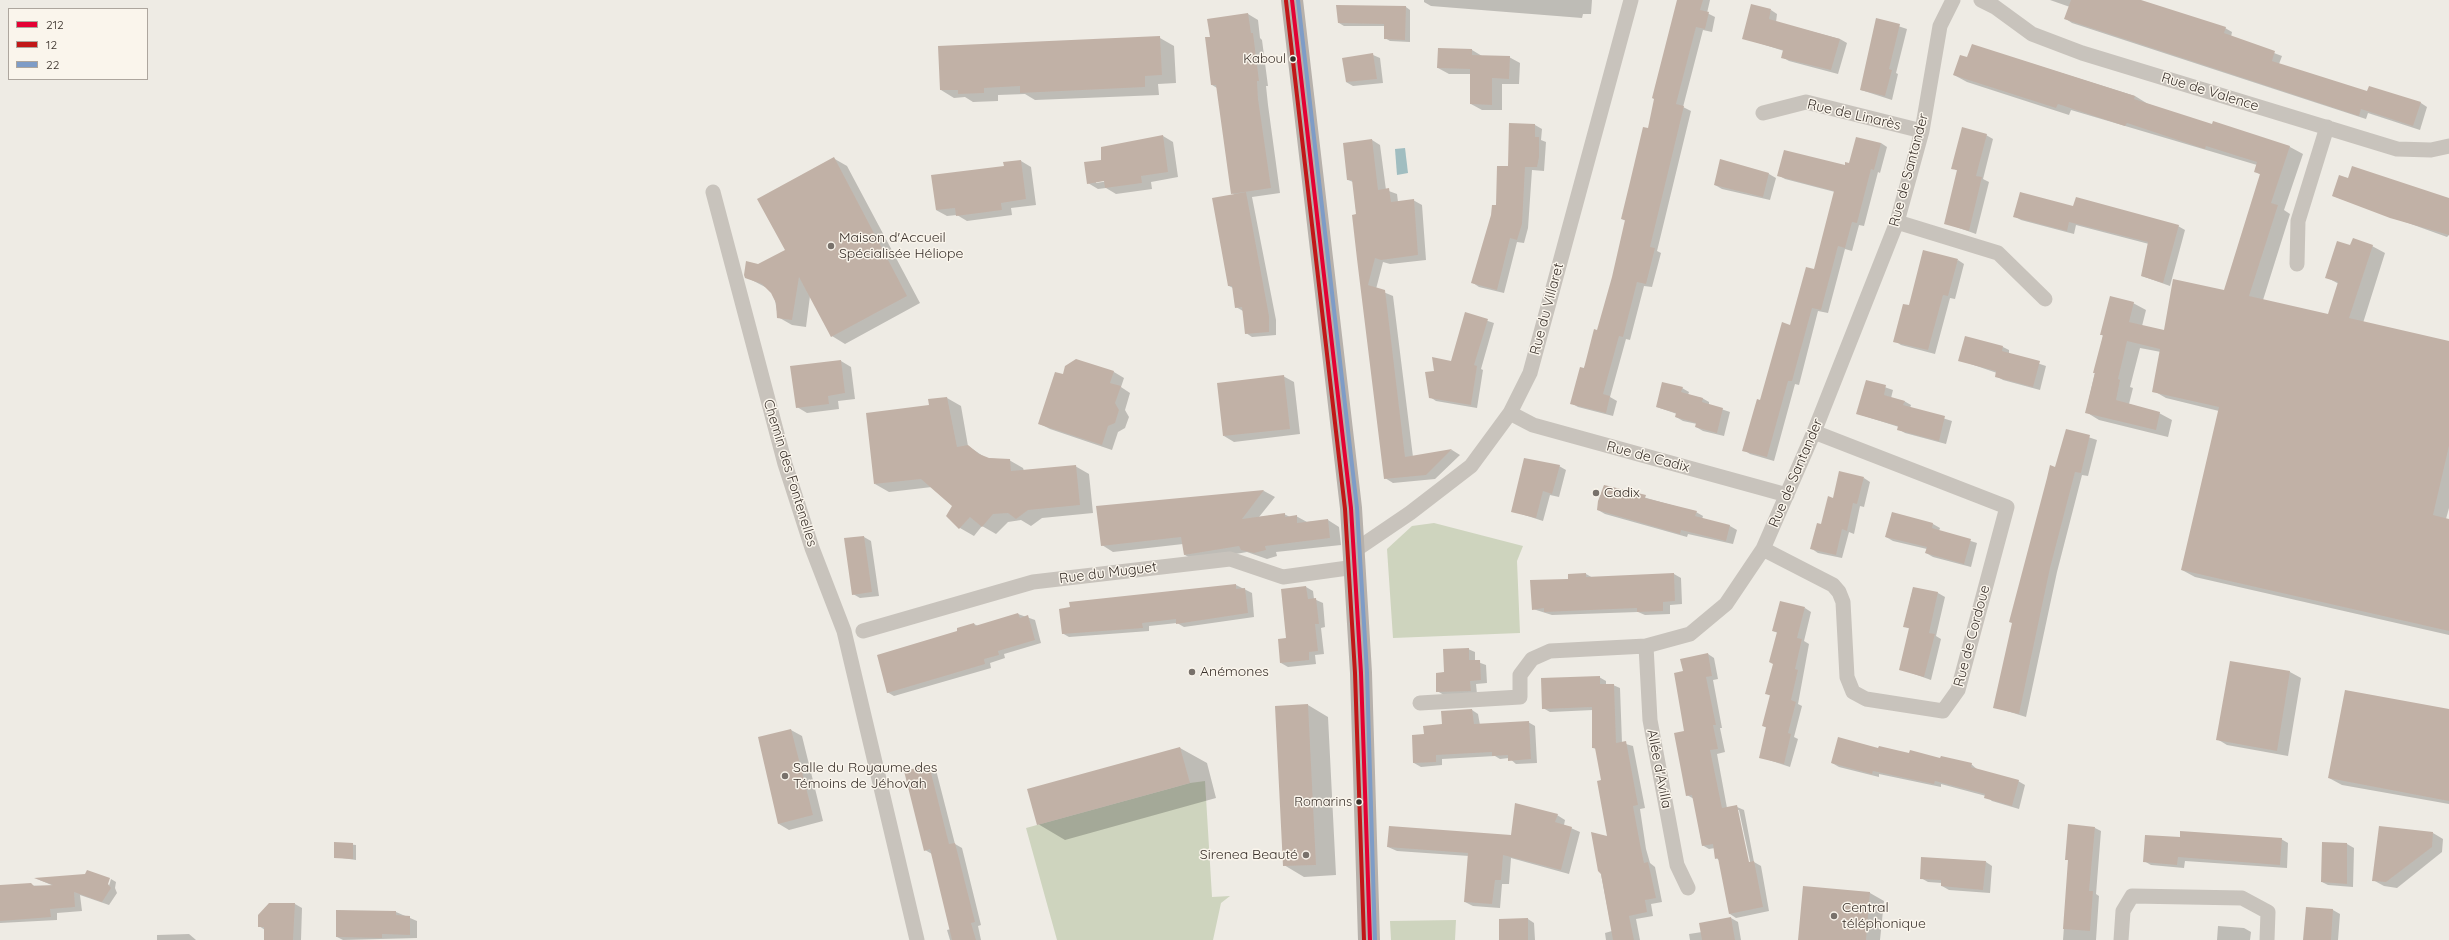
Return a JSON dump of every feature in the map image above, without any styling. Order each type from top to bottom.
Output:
[{"type":"main road","points":[[1292,0],[1351,508],[1361,673],[1369,937]]},
{"type":"street","name":"Rue du Villaret","points":[[1355,559],[1410,513],[1471,466],[1510,413],[1530,373],[1631,0]]},
{"type":"street","name":"Rue de Santander","points":[[1420,703],[1520,697],[1520,675],[1532,659],[1550,651],[1646,646],[1690,634],[1726,604],[1763,549],[1788,494],[1897,222],[1922,131],[1940,26],[1953,0]]},
{"type":"street","name":"Rue de Valence","points":[[1981,0],[1995,7],[2032,34],[2082,53],[2397,149],[2431,150],[2449,146]]},
{"type":"street","name":"Rue de Linarès","points":[[1763,113],[1806,102],[1922,131]]},
{"type":"street","points":[[2297,264],[2298,221],[2327,127]]},
{"type":"street","name":"Chemin des Fontenelles","points":[[713,192],[785,464],[812,548],[844,631],[917,940]]},
{"type":"street","points":[[1897,222],[1998,253],[2045,299]]},
{"type":"street","name":"Rue de Cadix","points":[[1510,413],[1533,425],[1788,494]]},
{"type":"street","name":"Rue de Cordoue","points":[[1763,549],[1833,584],[1839,592],[1843,602],[1847,677],[1853,692],[1866,699],[1943,711],[1958,690],[2007,507],[1814,432]]},
{"type":"street","name":"Rue du Muguet","points":[[863,631],[1032,582],[1230,559],[1283,577],[1355,559]]},
{"type":"street","name":"Allée d'Avilla","points":[[1646,646],[1650,720],[1677,865],[1688,888]]},
{"type":"street","points":[[2121,940],[2123,911],[2132,896],[2242,898],[2268,912],[2267,940]]},
{"type":"green space","points":[[1434,523],[1523,546],[1517,561],[1520,633],[1393,638],[1387,549],[1412,526]]},
{"type":"green space","points":[[1205,781],[1212,897],[1230,896],[1221,903],[1213,940],[1057,940],[1026,828],[1190,783]]},
{"type":"green space","points":[[1456,920],[1455,940],[1391,940],[1390,921]]},
{"type":"water","points":[[1405,148],[1408,173],[1397,175],[1395,149]]},
{"type":"building","points":[[1677,0],[1703,0],[1700,10],[1709,12],[1705,29],[1696,27],[1676,104],[1684,106],[1650,247],[1655,248],[1646,284],[1637,282],[1623,337],[1619,336],[1603,394],[1610,396],[1606,413],[1570,404],[1580,367],[1584,368],[1594,329],[1597,330],[1612,277],[1625,220],[1621,219],[1643,127],[1648,128],[1654,99],[1652,98]]},
{"type":"building","points":[[2071,0],[2141,0],[2226,27],[2224,33],[2275,51],[2272,61],[2367,91],[2369,86],[2421,102],[2413,126],[2361,109],[2359,116],[2064,19]]},
{"type":"building","points":[[1751,4],[1771,9],[1769,19],[1840,39],[1831,70],[1781,58],[1783,50],[1742,39]]},
{"type":"building","points":[[1336,5],[1406,6],[1405,40],[1384,39],[1384,24],[1338,23]]},
{"type":"building","points":[[1248,13],[1251,33],[1253,33],[1259,81],[1257,81],[1258,99],[1271,188],[1231,194],[1216,85],[1211,85],[1205,37],[1210,37],[1207,19]]},
{"type":"building","points":[[1876,18],[1900,24],[1889,69],[1892,70],[1885,96],[1860,90]]},
{"type":"building","points":[[1160,36],[1162,75],[1145,76],[1145,87],[1020,93],[1020,86],[984,88],[984,93],[958,94],[958,90],[940,90],[938,46]]},
{"type":"building","points":[[1972,44],[2135,96],[2134,99],[2212,124],[2213,121],[2290,146],[2271,203],[2278,205],[2249,296],[2328,314],[2338,282],[2325,278],[2337,241],[2350,245],[2353,238],[2373,245],[2349,318],[2449,341],[2449,446],[2433,515],[2449,519],[2449,631],[2181,570],[2219,407],[2152,392],[2160,349],[2127,341],[2118,379],[2120,380],[2116,400],[2160,412],[2156,430],[2085,413],[2103,335],[2100,335],[2110,296],[2134,302],[2129,322],[2164,330],[2173,279],[2224,290],[2260,174],[2254,172],[2257,162],[2206,146],[2205,149],[2127,123],[2125,126],[2058,104],[2056,108],[1953,75],[1960,55],[1967,57]]},
{"type":"building","points":[[1438,48],[1472,49],[1472,55],[1510,56],[1509,79],[1492,78],[1492,105],[1470,104],[1470,69],[1437,68]]},
{"type":"building","points":[[1373,53],[1377,79],[1346,82],[1342,58]]},
{"type":"building","points":[[1509,123],[1535,124],[1535,137],[1539,137],[1539,157],[1537,167],[1525,167],[1522,224],[1517,240],[1510,238],[1497,290],[1471,283],[1491,215],[1492,205],[1496,205],[1497,166],[1508,166]]},
{"type":"building","points":[[1962,127],[1987,134],[1976,176],[1982,177],[1969,231],[1944,224],[1957,170],[1951,169]]},
{"type":"building","points":[[1163,135],[1168,172],[1141,176],[1142,183],[1105,188],[1104,181],[1087,184],[1084,162],[1101,160],[1101,147]]},
{"type":"building","points":[[1856,137],[1881,143],[1874,170],[1871,169],[1857,223],[1852,222],[1845,248],[1838,246],[1821,310],[1812,308],[1792,381],[1788,381],[1767,457],[1742,451],[1757,399],[1760,400],[1782,322],[1790,325],[1806,267],[1814,269],[1834,191],[1777,176],[1784,150],[1845,165],[1845,162],[1849,163]]},
{"type":"building","points":[[1372,139],[1378,190],[1389,188],[1391,202],[1414,199],[1418,255],[1381,260],[1375,258],[1368,285],[1385,290],[1405,457],[1452,449],[1426,475],[1384,479],[1352,215],[1356,214],[1352,180],[1347,180],[1343,143]]},
{"type":"building","name":"Maison d'Accueil Spécialisée Héliope","points":[[834,157],[907,296],[831,337],[799,277],[792,320],[777,318],[776,303],[771,293],[762,284],[745,278],[744,275],[746,261],[758,264],[785,250],[757,199]]},
{"type":"building","points":[[1720,159],[1769,173],[1763,197],[1714,185]]},
{"type":"building","points":[[1021,160],[1026,199],[1001,203],[1002,210],[956,216],[955,208],[936,210],[931,175],[1004,166],[1003,162]]},
{"type":"building","points":[[2352,166],[2449,198],[2449,235],[2390,218],[2332,196],[2339,175],[2348,178]]},
{"type":"building","points":[[1246,192],[1269,316],[1269,332],[1245,334],[1242,307],[1235,308],[1232,286],[1228,286],[1212,198]]},
{"type":"building","points":[[2020,192],[2073,206],[2076,197],[2179,225],[2163,283],[2141,276],[2148,242],[2069,222],[2067,231],[2013,217]]},
{"type":"building","points":[[1923,250],[1958,259],[1948,296],[1943,295],[1928,350],[1893,342],[1903,304],[1909,305]]},
{"type":"building","points":[[1465,312],[1488,319],[1474,365],[1477,366],[1471,405],[1429,398],[1425,372],[1434,371],[1432,357],[1451,361]]},
{"type":"building","points":[[1965,336],[2003,346],[2002,351],[2040,361],[2033,387],[1995,377],[1996,371],[1958,361]]},
{"type":"building","points":[[1076,359],[1114,371],[1110,383],[1121,386],[1115,403],[1119,410],[1115,423],[1108,426],[1102,445],[1038,424],[1055,372],[1063,374],[1065,366]]},
{"type":"building","points":[[841,360],[845,393],[828,396],[829,404],[796,408],[790,366]]},
{"type":"building","points":[[1284,375],[1290,429],[1223,436],[1217,383]]},
{"type":"building","points":[[1866,380],[1886,385],[1884,395],[1905,401],[1903,405],[1945,416],[1939,441],[1897,430],[1898,426],[1856,414]]},
{"type":"building","points":[[1662,382],[1683,387],[1681,392],[1703,398],[1702,402],[1723,408],[1717,433],[1695,427],[1696,423],[1675,417],[1676,413],[1656,407]]},
{"type":"building","points":[[947,397],[957,447],[968,445],[979,454],[989,458],[1010,459],[1011,471],[1076,465],[1080,505],[1028,510],[1016,519],[1008,513],[993,514],[982,527],[970,517],[959,529],[946,516],[952,506],[921,479],[874,484],[866,413],[929,405],[928,399]]},
{"type":"building","points":[[2066,429],[2090,435],[2081,473],[2075,472],[2050,568],[2019,714],[1993,708],[2012,623],[2009,622],[2050,465],[2055,467]]},
{"type":"building","points":[[1524,458],[1560,465],[1552,494],[1543,491],[1536,518],[1511,512]]},
{"type":"building","points":[[1839,471],[1864,477],[1857,504],[1853,503],[1847,531],[1842,529],[1836,555],[1810,549],[1817,523],[1821,524],[1828,496],[1833,498]]},
{"type":"building","points":[[1604,485],[1646,495],[1645,498],[1697,511],[1695,516],[1730,525],[1726,541],[1681,530],[1680,534],[1597,510],[1598,501]]},
{"type":"building","points":[[1264,490],[1242,519],[1285,513],[1285,517],[1297,515],[1297,523],[1328,519],[1330,538],[1265,546],[1266,550],[1254,553],[1241,550],[1239,546],[1184,555],[1181,537],[1101,546],[1096,506]]},
{"type":"building","points":[[1892,512],[1933,523],[1932,528],[1971,539],[1964,564],[1925,553],[1927,547],[1885,537]]},
{"type":"building","points":[[864,536],[872,592],[852,595],[844,538]]},
{"type":"building","points":[[1586,573],[1586,577],[1674,573],[1675,601],[1663,602],[1663,611],[1637,612],[1637,608],[1544,612],[1544,608],[1532,610],[1530,580],[1568,579],[1568,574]]},
{"type":"building","points":[[1236,584],[1236,589],[1245,588],[1248,613],[1176,624],[1176,619],[1142,623],[1143,628],[1062,634],[1059,609],[1070,607],[1069,602]]},
{"type":"building","points":[[1306,586],[1308,599],[1316,598],[1319,624],[1315,624],[1318,651],[1309,652],[1309,660],[1280,663],[1278,639],[1286,638],[1281,589]]},
{"type":"building","points":[[1913,587],[1938,592],[1929,633],[1935,634],[1924,677],[1899,670],[1909,628],[1903,627]]},
{"type":"building","points":[[1780,601],[1805,607],[1797,638],[1802,639],[1795,669],[1798,670],[1791,700],[1796,702],[1788,733],[1791,734],[1784,764],[1759,758],[1766,727],[1762,726],[1770,695],[1765,694],[1773,664],[1769,662],[1777,632],[1772,631]]},
{"type":"building","points":[[1018,613],[1020,618],[1028,615],[1035,640],[998,651],[999,655],[984,659],[985,664],[887,693],[877,655],[957,631],[957,628],[974,623],[975,626]]},
{"type":"building","points":[[1469,648],[1469,660],[1480,660],[1481,680],[1470,681],[1471,691],[1436,692],[1436,673],[1444,672],[1443,649]]},
{"type":"building","points":[[1708,653],[1712,676],[1706,677],[1716,725],[1713,725],[1718,749],[1710,750],[1722,808],[1737,805],[1749,862],[1754,861],[1763,907],[1729,914],[1718,858],[1715,859],[1713,844],[1702,846],[1692,795],[1686,796],[1674,733],[1684,731],[1674,673],[1683,671],[1680,659]]},
{"type":"building","points":[[2230,661],[2290,671],[2277,751],[2216,740]]},
{"type":"building","points":[[1600,676],[1600,684],[1614,684],[1616,743],[1626,741],[1638,805],[1633,806],[1640,844],[1644,863],[1648,862],[1656,898],[1645,900],[1647,912],[1629,916],[1634,940],[1613,940],[1601,874],[1598,871],[1591,832],[1607,836],[1597,781],[1601,780],[1595,748],[1592,748],[1592,707],[1542,709],[1541,678]]},
{"type":"building","points":[[2345,690],[2449,709],[2449,801],[2328,778]]},
{"type":"building","points":[[1308,704],[1316,865],[1283,866],[1275,706]]},
{"type":"building","points":[[1472,709],[1474,724],[1529,721],[1531,759],[1508,761],[1508,755],[1492,756],[1492,752],[1436,755],[1436,762],[1413,763],[1412,735],[1424,734],[1423,726],[1442,724],[1441,711]]},
{"type":"building","name":"Salle du Royaume des Témoins de Jéhovah","points":[[791,729],[813,815],[778,824],[758,737]]},
{"type":"building","points":[[1838,737],[1878,748],[1879,746],[1909,753],[1910,750],[1940,758],[1941,756],[1972,763],[1971,767],[2019,780],[2012,806],[1984,798],[1985,794],[1935,781],[1934,784],[1873,771],[1872,774],[1831,763]]},
{"type":"building","points":[[1180,747],[1190,783],[1037,825],[1027,789]]},
{"type":"building","points":[[929,765],[949,844],[955,843],[975,922],[971,923],[976,940],[952,940],[930,849],[924,851],[904,771]]},
{"type":"building","points":[[1515,803],[1558,814],[1555,822],[1572,827],[1561,870],[1503,855],[1501,880],[1495,880],[1492,904],[1464,902],[1468,853],[1387,847],[1389,826],[1511,835]]},
{"type":"building","points":[[2068,824],[2095,827],[2089,891],[2093,891],[2090,931],[2063,929],[2068,860],[2065,860]]},
{"type":"building","points":[[2379,826],[2433,832],[2432,847],[2386,882],[2372,881]]},
{"type":"building","points":[[2180,831],[2282,838],[2280,865],[2178,857],[2177,865],[2143,862],[2145,835],[2180,837]]},
{"type":"building","points":[[334,842],[353,843],[353,859],[334,858]]},
{"type":"building","points":[[2322,842],[2347,843],[2347,884],[2321,882]]},
{"type":"building","points":[[1921,857],[1986,861],[1983,890],[1941,886],[1941,880],[1920,879]]},
{"type":"building","points":[[87,870],[110,878],[108,884],[111,888],[102,902],[74,892],[75,907],[50,909],[51,917],[0,921],[0,885],[31,883],[34,886],[53,885],[34,878],[85,874]]},
{"type":"building","name":"Central téléphonique","points":[[1803,886],[1870,892],[1866,940],[1798,940]]},
{"type":"building","points":[[269,903],[295,903],[293,940],[264,940],[264,927],[258,927],[258,915]]},
{"type":"building","points":[[2306,907],[2333,909],[2331,940],[2303,940]]},
{"type":"building","points":[[336,910],[396,911],[396,915],[410,916],[410,935],[382,934],[382,938],[336,937]]},
{"type":"building","points":[[1731,917],[1735,940],[1702,940],[1699,923]]},
{"type":"building","points":[[1528,918],[1528,940],[1499,940],[1499,919]]},
{"type":"transit line","name":"212","points":[[1292,0],[1351,508],[1361,673],[1370,940]]},
{"type":"transit line","name":"22","points":[[1298,0],[1357,508],[1367,673],[1375,940]]},
{"type":"transit line","name":"12","points":[[1286,1],[1345,509],[1355,673],[1364,940]]},
{"type":"place","name":"Kaboul","points":[[1293,59]]},
{"type":"place","name":"Maison d'Accueil Spécialisée Héliope","points":[[831,246]]},
{"type":"place","name":"Cadix","points":[[1596,493]]},
{"type":"place","name":"Anémones","points":[[1192,672]]},
{"type":"place","name":"Salle du Royaume des Témoins de Jéhovah","points":[[785,776]]},
{"type":"place","name":"Romarins","points":[[1359,802]]},
{"type":"place","name":"Sirenea Beauté","points":[[1306,855]]},
{"type":"place","name":"Central téléphonique","points":[[1834,916]]}]
